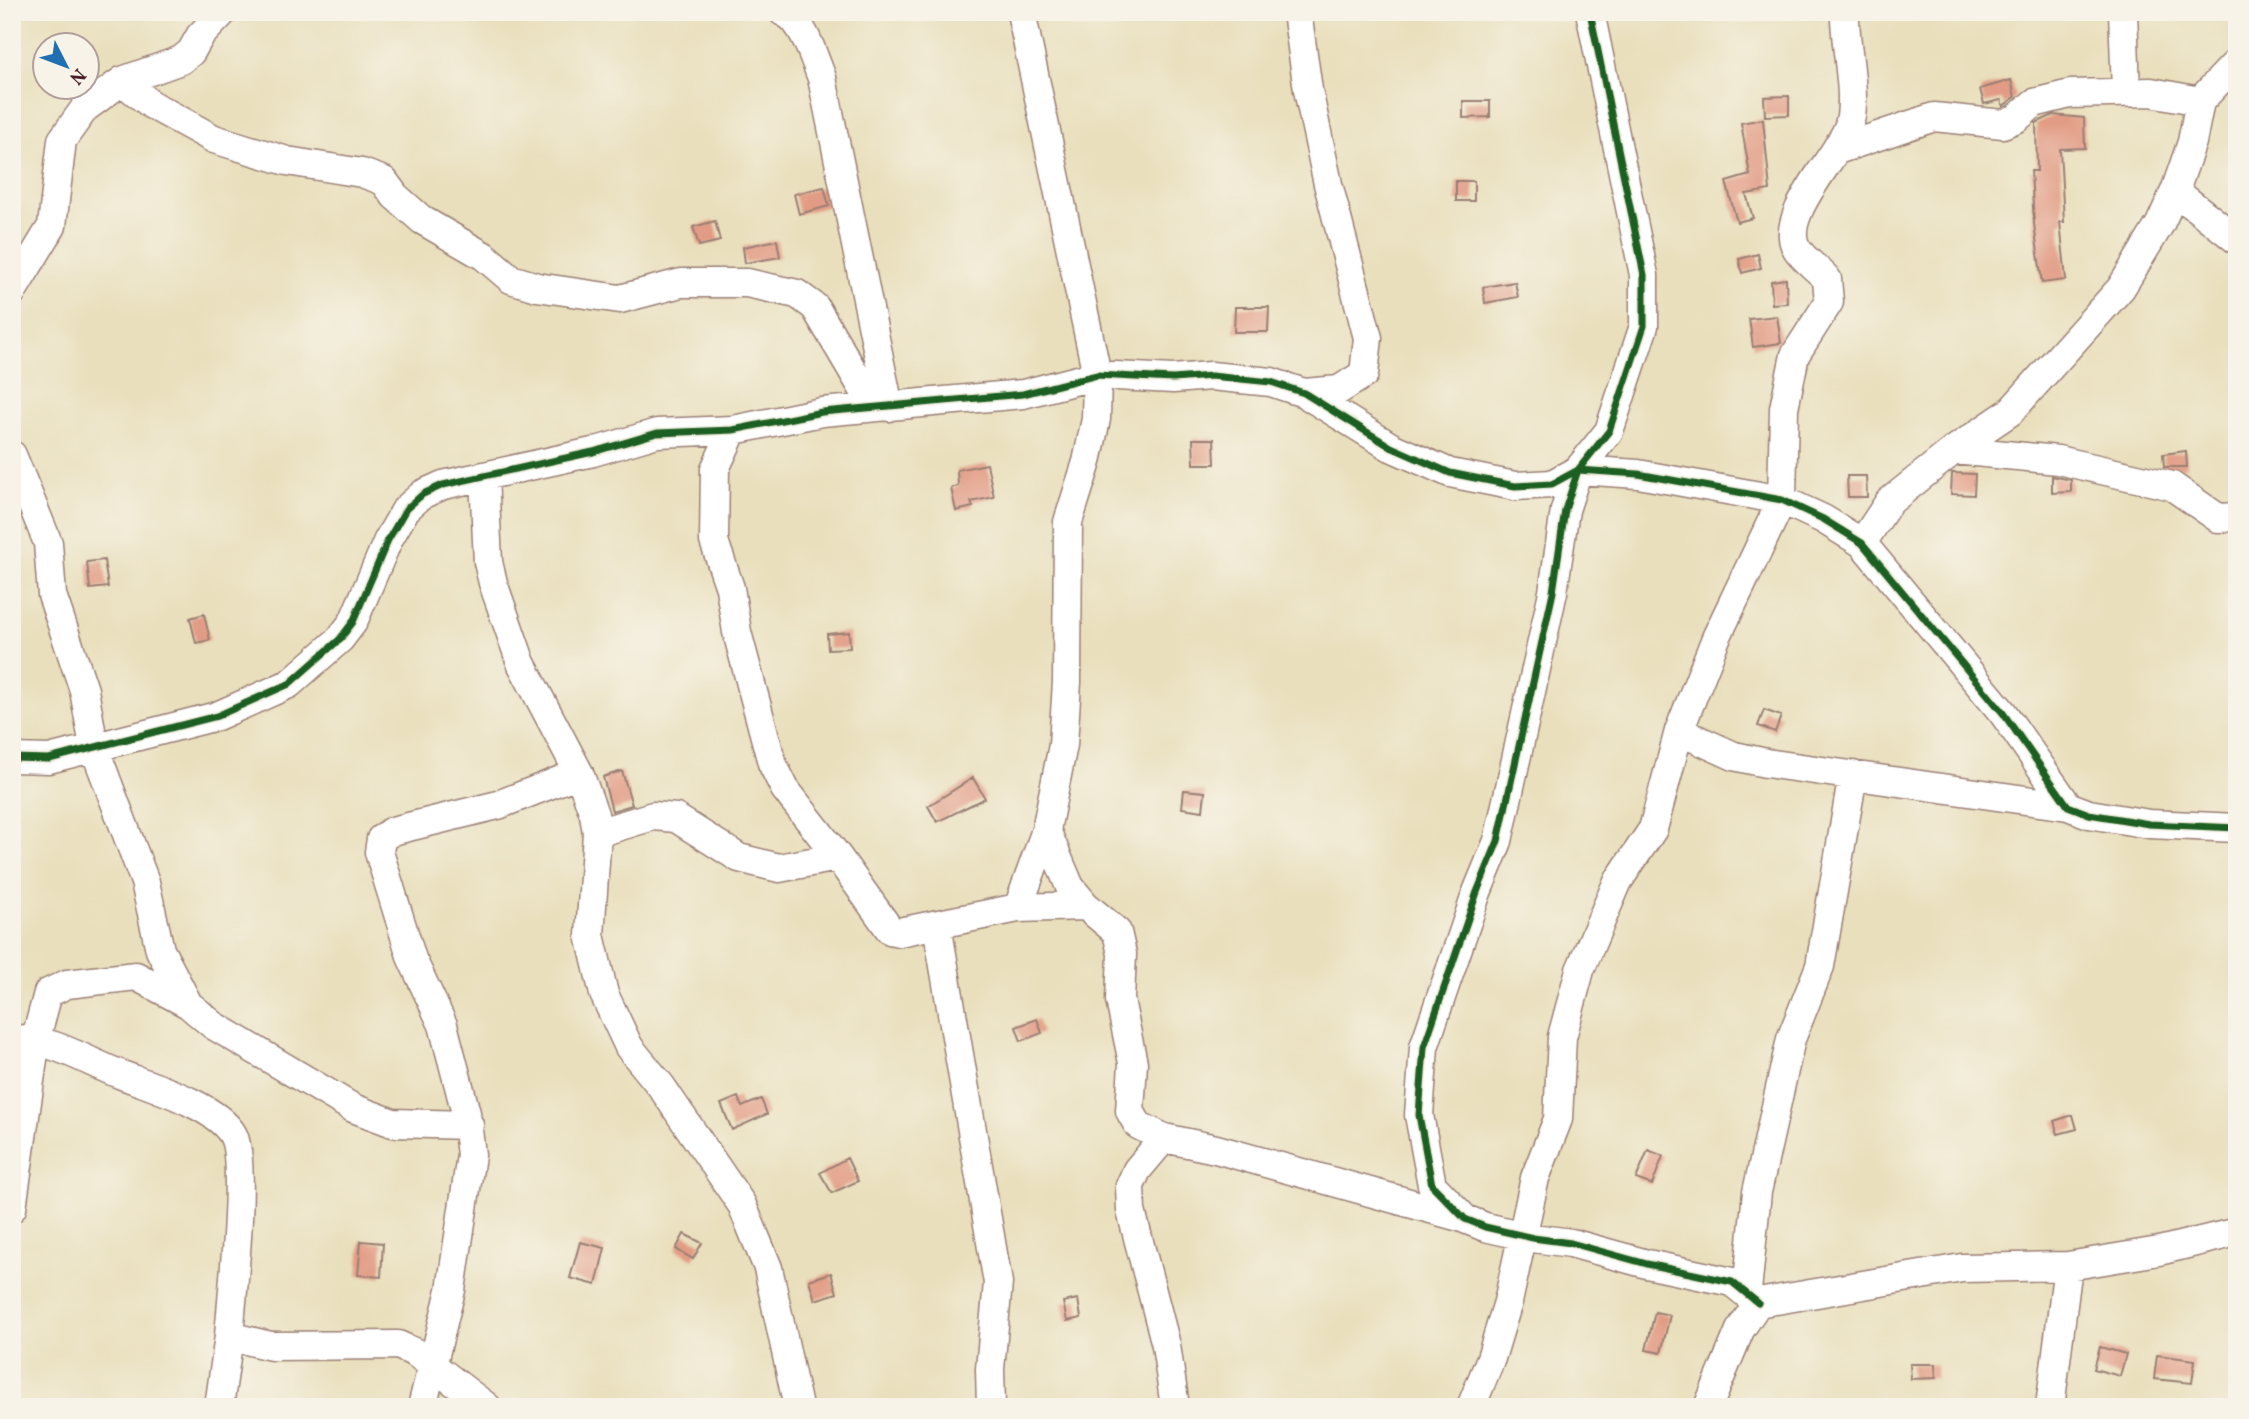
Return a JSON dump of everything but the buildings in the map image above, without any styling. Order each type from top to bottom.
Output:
[{"type":"street","points":[[12,292],[52,226],[62,140],[85,108],[122,81],[181,61],[223,12]]},
{"type":"street","points":[[1017,908],[1046,830],[1063,745],[1067,682],[1068,522],[1092,440],[1096,419],[1097,375],[1021,12]]},
{"type":"street","points":[[1297,12],[1308,90],[1328,184],[1368,338],[1364,373],[1339,390],[1304,393]]},
{"type":"street","points":[[1465,1219],[1433,1185],[1426,1162],[1419,1115],[1424,1047],[1499,841],[1553,592],[1565,510],[1578,470],[1609,431],[1644,326],[1644,275],[1590,12]]},
{"type":"street","points":[[1471,1407],[1491,1358],[1508,1302],[1535,1178],[1558,1119],[1562,1037],[1580,970],[1618,881],[1653,829],[1679,731],[1716,638],[1782,500],[1784,408],[1795,355],[1829,302],[1827,279],[1796,248],[1793,231],[1796,218],[1819,172],[1837,150],[1850,123],[1845,12]]},
{"type":"street","points":[[2123,12],[2126,91]]},
{"type":"street","points":[[786,13],[802,33],[822,78],[882,407]]},
{"type":"street","points":[[1862,543],[1889,502],[1954,450],[2010,412],[2121,288],[2160,224],[2175,191],[2192,142],[2200,101],[2237,62]]},
{"type":"street","points":[[122,81],[152,105],[214,139],[287,161],[362,173],[384,181],[396,197],[422,220],[484,256],[511,279],[547,288],[620,299],[681,283],[747,283],[797,294],[815,307],[882,407]]},
{"type":"street","points":[[1837,150],[1934,117],[2003,124],[2017,118],[2034,103],[2070,94],[2126,91],[2200,101]]},
{"type":"street","points":[[2175,191],[2237,240]]},
{"type":"street","points":[[12,758],[49,759],[217,716],[289,684],[340,639],[353,622],[388,540],[405,509],[424,494],[443,485],[593,452],[657,433],[733,430],[822,412],[1023,394],[1097,375],[1210,376],[1271,382],[1304,393],[1391,447],[1450,473],[1515,486],[1552,484],[1578,470],[1638,474],[1782,500],[1823,519],[1862,543],[2003,713],[2067,806]]},
{"type":"street","points":[[733,430],[715,469],[713,541],[730,588],[737,632],[772,763],[785,789],[890,930],[899,932],[1017,908],[1086,906]]},
{"type":"street","points":[[1954,450],[2058,460],[2172,486],[2218,518],[2237,517]]},
{"type":"street","points":[[12,455],[48,543],[52,595],[84,690],[94,747],[145,882],[160,950],[188,1004]]},
{"type":"street","points":[[484,476],[488,562],[493,583],[521,663],[579,774],[597,834],[590,935],[604,994],[629,1047],[661,1086],[742,1205],[768,1268],[798,1407]]},
{"type":"street","points":[[1679,731],[1734,756],[2067,806],[2089,814],[2149,824],[2237,828]]},
{"type":"street","points":[[422,1407],[451,1290],[467,1197],[471,1155],[469,1125],[443,1025],[412,959],[379,852],[381,839],[392,831],[498,805],[579,774]]},
{"type":"street","points":[[1708,1407],[1752,1297],[1757,1192],[1791,1040],[1820,966],[1853,775]]},
{"type":"street","points":[[597,834],[653,816],[676,818],[739,858],[779,868],[838,857]]},
{"type":"street","points":[[1046,830],[1070,887],[1086,906],[1117,932],[1122,954],[1120,1000],[1133,1063],[1130,1111],[1138,1125],[1164,1138],[1216,1149],[1465,1219],[1485,1227],[1704,1274],[1732,1282],[1752,1297],[1962,1268],[2068,1266],[2159,1251],[2237,1232]]},
{"type":"street","points":[[937,925],[998,1283],[990,1369],[991,1407]]},
{"type":"street","points":[[12,1208],[24,1039],[48,993],[67,985],[136,976],[188,1004],[213,1025],[353,1108],[393,1122],[469,1125]]},
{"type":"street","points":[[24,1039],[193,1102],[233,1134],[240,1163],[229,1336],[219,1407]]},
{"type":"street","points":[[1164,1138],[1137,1170],[1130,1186],[1131,1211],[1166,1345],[1175,1407]]},
{"type":"street","points":[[2050,1407],[2068,1266]]},
{"type":"street","points":[[229,1336],[271,1346],[398,1345],[416,1353],[487,1407]]},
{"type":"cycle path","points":[[1590,12],[1644,275],[1644,326],[1609,431],[1578,470],[1565,510],[1553,592],[1498,841],[1477,892],[1424,1047],[1419,1115],[1432,1185],[1465,1219],[1485,1227],[1571,1243],[1647,1264],[1732,1282],[1758,1303]]},
{"type":"cycle path","points":[[12,758],[49,759],[217,716],[289,684],[340,639],[353,622],[388,540],[406,509],[423,494],[443,485],[593,452],[657,433],[733,430],[822,412],[1023,394],[1097,375],[1173,379],[1211,376],[1271,382],[1304,393],[1391,447],[1450,473],[1515,486],[1552,484],[1578,470],[1638,474],[1782,500],[1823,519],[1862,543],[2003,713],[2068,806],[2089,814],[2149,824],[2237,828]]}]
